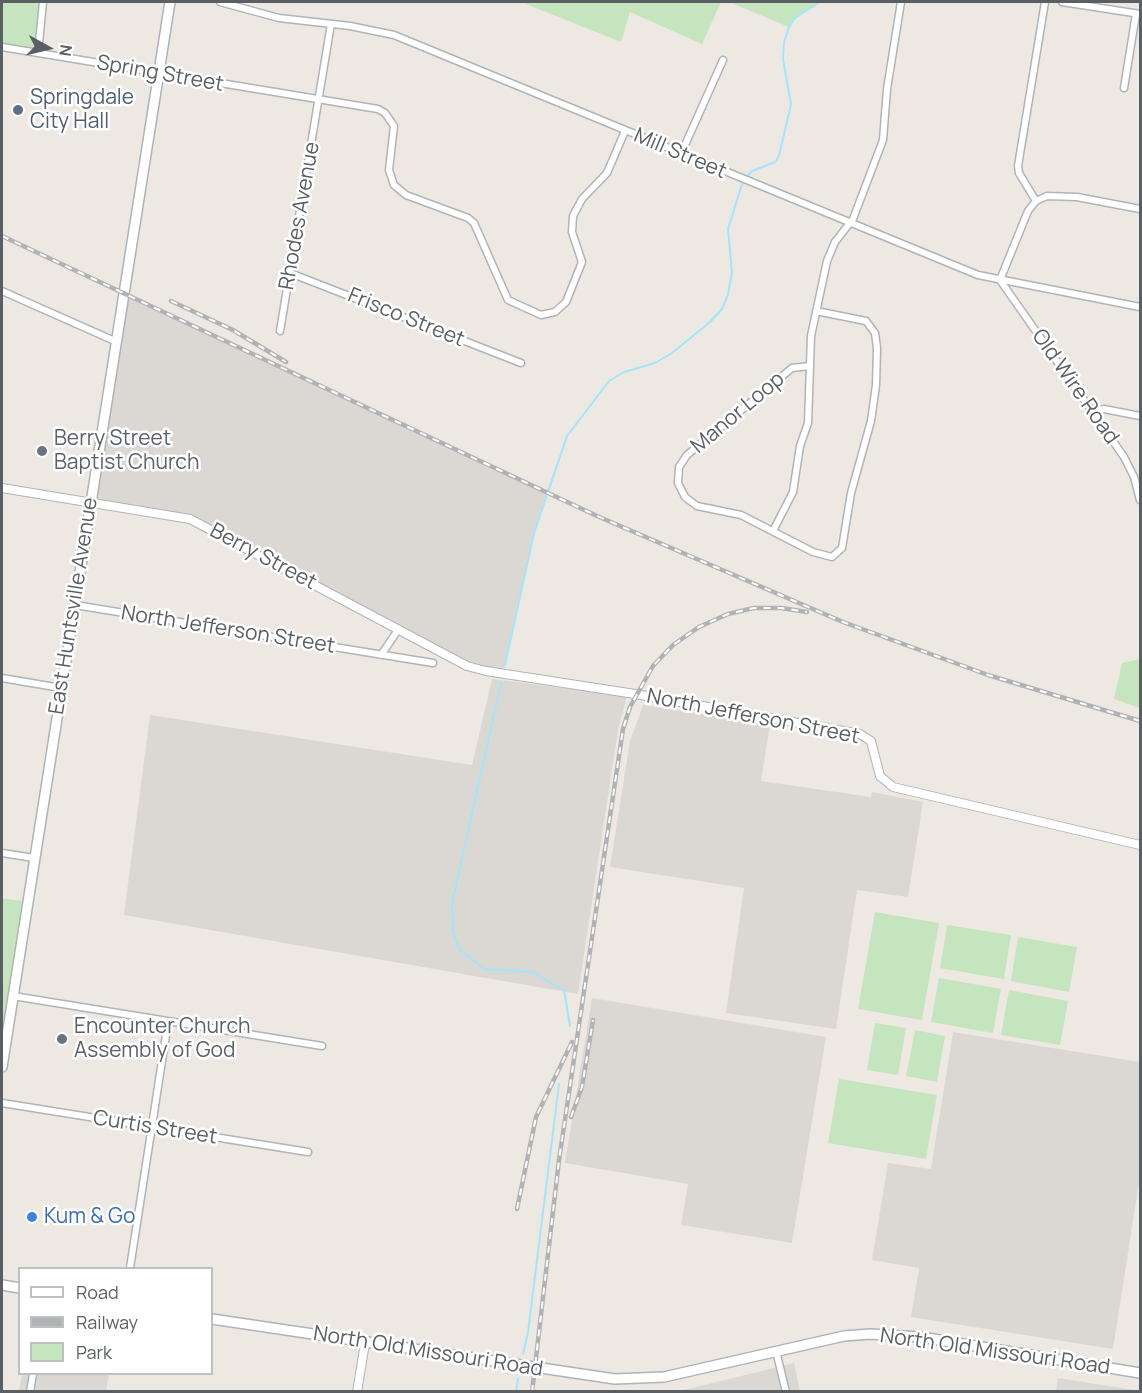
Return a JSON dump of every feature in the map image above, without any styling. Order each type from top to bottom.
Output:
[{"type":"main road","name":"East Huntsville Avenue","points":[[2,1067],[170,2]]},
{"type":"main road","points":[[2,1285],[18,1288]]},
{"type":"main road","name":"North Old Missouri Road","points":[[213,1319],[615,1379],[664,1377],[844,1336],[895,1334],[1140,1373]]},
{"type":"street","points":[[38,53],[44,2]]},
{"type":"street","name":"Mill Street","points":[[220,2],[279,18],[332,24],[394,35],[849,224],[978,275],[1140,307]]},
{"type":"street","points":[[773,531],[790,500],[796,482],[800,446],[808,423],[810,336],[830,252],[849,224],[883,140],[887,89],[901,2]]},
{"type":"street","points":[[1036,201],[1018,173],[1018,166],[1045,2]]},
{"type":"street","points":[[1062,2],[1138,14],[1124,88]]},
{"type":"street","name":"Rhodes Avenue","points":[[280,331],[332,24]]},
{"type":"street","name":"Spring Street","points":[[2,47],[320,101]]},
{"type":"street","points":[[681,154],[723,60]]},
{"type":"street","points":[[320,101],[378,109],[386,113],[394,126],[390,170],[394,185],[406,195],[468,218],[474,223],[508,300],[541,315],[561,308],[569,294],[582,262],[572,232],[573,216],[582,199],[607,173],[625,131]]},
{"type":"street","points":[[1000,280],[1028,211],[1036,201],[1047,196],[1077,197],[1140,209]]},
{"type":"street","name":"Frisco Street","points":[[290,273],[521,363]]},
{"type":"street","name":"Old Wire Road","points":[[1000,280],[1129,466],[1140,500]]},
{"type":"street","points":[[2,291],[117,342]]},
{"type":"street","name":"Manor Loop","points":[[809,366],[792,368],[785,373],[687,455],[679,467],[680,490],[691,502],[741,515],[827,557],[836,557],[842,548],[851,493],[871,422],[876,385],[875,333],[872,326],[859,318],[816,311]]},
{"type":"street","points":[[1092,412],[1104,409],[1140,416]]},
{"type":"street","name":"Berry Street","points":[[2,488],[189,519],[467,666],[508,675]]},
{"type":"street","name":"North Jefferson Street","points":[[75,605],[434,663]]},
{"type":"street","points":[[381,655],[398,630]]},
{"type":"street","name":"North Jefferson Street","points":[[508,675],[635,694],[860,734],[871,741],[880,776],[893,787],[1140,845]]},
{"type":"street","points":[[2,678],[61,687]]},
{"type":"street","points":[[2,853],[34,858]]},
{"type":"street","points":[[13,996],[322,1046]]},
{"type":"street","points":[[130,1267],[168,1022]]},
{"type":"street","name":"Curtis Street","points":[[2,1103],[308,1152]]},
{"type":"street","points":[[357,1392],[365,1343]]},
{"type":"street","points":[[776,1351],[786,1392]]},
{"type":"street","points":[[30,1392],[33,1375]]},
{"type":"shaded area","points":[[124,294],[547,491],[534,533],[503,674],[467,666],[190,519],[91,502]]},
{"type":"shaded area","points":[[492,679],[627,696],[618,730],[578,994],[124,915],[150,715],[472,765]]},
{"type":"shaded area","points":[[643,705],[770,724],[761,781],[871,797],[872,792],[923,802],[908,897],[857,890],[836,1029],[726,1013],[744,888],[610,867],[630,741]]},
{"type":"shaded area","points":[[592,998],[826,1037],[792,1243],[681,1225],[688,1184],[565,1163]]},
{"type":"shaded area","points":[[953,1032],[1140,1062],[1140,1176],[1113,1349],[911,1317],[919,1268],[872,1260],[888,1163],[931,1169]]},
{"type":"shaded area","points":[[794,1363],[800,1391],[676,1392]]},
{"type":"shaded area","points":[[22,1375],[109,1375],[106,1391],[19,1392]]},
{"type":"shaded area","points":[[1058,1378],[1140,1391],[1056,1391]]},
{"type":"green space","points":[[2,2],[43,2],[38,53],[2,47]]},
{"type":"green space","points":[[521,2],[721,2],[702,44],[630,12],[621,42]]},
{"type":"green space","points":[[729,2],[820,2],[795,18],[789,27]]},
{"type":"green space","points":[[1140,659],[1140,708],[1114,699],[1122,663]]},
{"type":"green space","points":[[2,898],[27,902],[2,1068]]},
{"type":"green space","points":[[875,912],[939,923],[922,1020],[858,1009]]},
{"type":"green space","points":[[947,925],[1011,935],[1004,979],[940,968]]},
{"type":"green space","points":[[1018,937],[1077,947],[1069,992],[1011,981]]},
{"type":"green space","points":[[939,978],[1001,989],[993,1033],[931,1022]]},
{"type":"green space","points":[[1009,990],[1068,1001],[1060,1045],[1001,1035]]},
{"type":"green space","points":[[875,1023],[906,1028],[898,1075],[867,1070]]},
{"type":"green space","points":[[915,1030],[945,1036],[937,1082],[906,1076]]},
{"type":"green space","points":[[839,1079],[937,1095],[926,1159],[828,1143]]},
{"type":"waterway","points":[[746,178],[752,171],[775,162],[779,156],[791,104],[783,59],[784,42],[795,18],[820,2]]},
{"type":"waterway","points":[[505,665],[534,533],[567,436],[609,381],[624,372],[655,363],[672,353],[710,322],[722,309],[728,295],[732,272],[728,229],[742,184]]},
{"type":"waterway","points":[[501,683],[452,903],[453,931],[459,949],[484,969],[532,972],[564,990],[570,1026]]},
{"type":"waterway","points":[[523,1354],[528,1332],[559,1084]]},
{"type":"waterway","points":[[516,1392],[518,1379]]},
{"type":"railway","points":[[2,236],[597,516],[843,622],[988,675],[1140,721]]},
{"type":"railway","points":[[171,301],[233,330],[286,362]]},
{"type":"railway","points":[[532,1392],[559,1160],[623,729],[630,707],[653,666],[673,645],[699,627],[728,614],[754,608],[781,608],[807,612]]},
{"type":"railway","points":[[571,1117],[582,1087],[593,1020]]},
{"type":"railway","points":[[517,1209],[536,1117],[572,1042]]},
{"type":"place","name":"Springdale City Hall","points":[[18,110]]},
{"type":"place","name":"Berry Street Baptist Church","points":[[42,451]]},
{"type":"place","name":"Encounter Church Assembly of God","points":[[62,1039]]},
{"type":"place","name":"Kum & Go","points":[[32,1217]]}]
